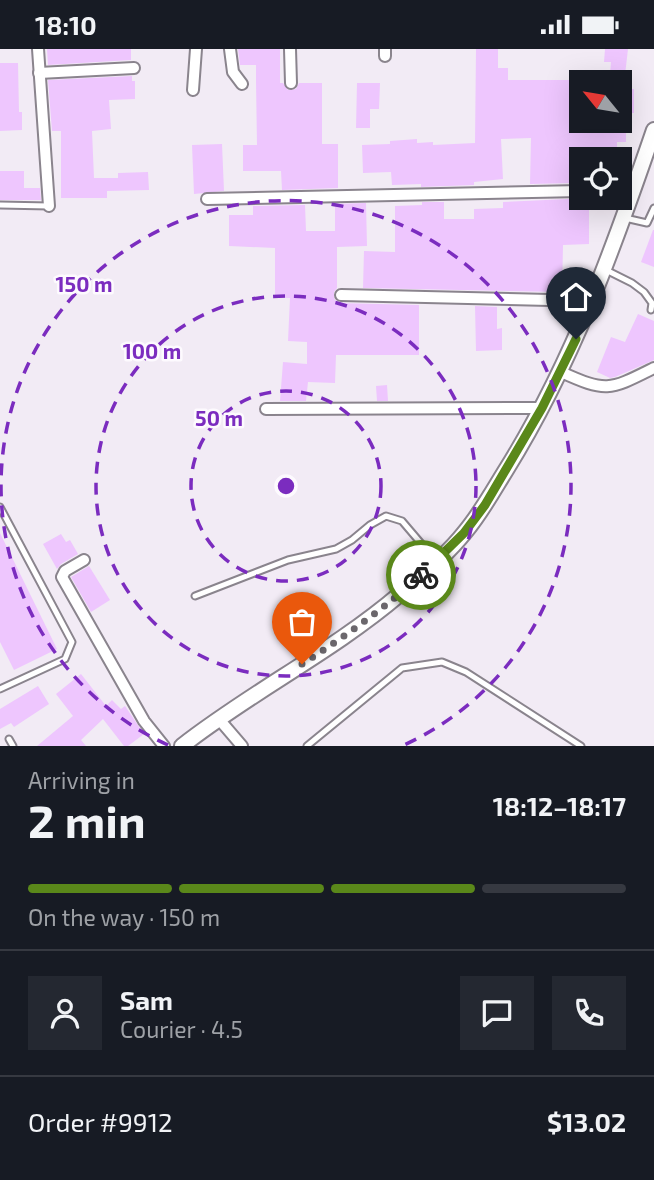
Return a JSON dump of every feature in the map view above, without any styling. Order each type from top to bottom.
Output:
[{"type":"main road","points":[[632,183],[648,166],[654,129]]},
{"type":"main road","points":[[183,746],[218,718],[346,636],[400,594],[464,533],[485,505],[561,372],[604,269],[623,210]]},
{"type":"street","points":[[38,49],[49,206]]},
{"type":"street","points":[[194,90],[196,49]]},
{"type":"street","points":[[230,49],[233,72],[242,84]]},
{"type":"street","points":[[290,49],[291,83]]},
{"type":"street","points":[[39,73],[134,68]]},
{"type":"street","points":[[207,199],[569,191]]},
{"type":"street","points":[[341,295],[591,301]]},
{"type":"street","points":[[561,372],[592,386],[608,387],[626,382],[654,368]]},
{"type":"street","points":[[266,409],[542,408]]},
{"type":"street","points":[[84,560],[65,571],[62,577],[144,721],[164,746]]},
{"type":"street","points":[[218,718],[242,746]]},
{"type":"lane","points":[[0,205],[49,206]]},
{"type":"lane","points":[[622,217],[647,223],[654,208]]},
{"type":"lane","points":[[604,269],[644,292],[652,303],[651,310]]},
{"type":"lane","points":[[0,507],[72,642],[65,659],[2,688],[0,680]]},
{"type":"lane","points":[[195,596],[288,560],[336,549],[352,540],[370,524],[386,516],[402,521],[436,561]]},
{"type":"lane","points":[[307,746],[402,668],[442,662],[466,672],[581,746]]},
{"type":"lane","points":[[9,739],[13,746]]},
{"type":"building","points":[[47,49],[131,49],[131,60],[48,65]]},
{"type":"building","points":[[238,49],[280,49],[280,83],[288,90],[296,89],[299,83],[322,83],[322,144],[338,144],[338,188],[282,190],[281,171],[243,171],[243,145],[257,145],[256,65],[240,65]]},
{"type":"building","points":[[476,49],[498,49],[498,68],[508,68],[508,80],[569,80],[569,133],[626,133],[626,142],[617,142],[617,147],[569,147],[569,183],[530,184],[531,138],[501,139],[503,179],[474,182],[474,185],[421,187],[421,184],[392,185],[391,172],[363,173],[362,145],[417,139],[417,143],[433,142],[433,145],[475,143]]},
{"type":"building","points":[[605,49],[628,49],[626,70],[610,70],[611,62],[604,62]]},
{"type":"building","points":[[0,63],[18,63],[22,130],[0,131]]},
{"type":"building","points":[[132,76],[132,81],[135,81],[135,99],[109,100],[111,129],[92,131],[94,178],[118,178],[118,173],[148,172],[149,190],[107,191],[107,198],[61,198],[61,131],[52,131],[48,80]]},
{"type":"building","points":[[357,83],[380,83],[379,109],[370,109],[370,128],[356,128]]},
{"type":"building","points":[[632,89],[634,89],[632,113]]},
{"type":"building","points":[[222,144],[224,191],[194,194],[192,145]]},
{"type":"building","points":[[0,171],[24,171],[24,188],[40,188],[41,200],[0,200]]},
{"type":"building","points":[[569,199],[569,210],[589,210],[589,244],[563,245],[562,292],[363,288],[364,251],[395,252],[395,206],[444,202],[444,219],[474,219],[474,209],[503,208],[503,202]]},
{"type":"building","points":[[366,203],[367,246],[337,247],[337,288],[334,298],[337,303],[419,305],[419,355],[336,355],[335,383],[308,382],[306,401],[280,401],[283,362],[307,364],[307,342],[288,341],[290,298],[275,298],[275,248],[229,246],[229,215],[253,215],[253,206],[305,205],[306,231],[335,231],[335,204]]},
{"type":"building","points":[[654,230],[654,267],[641,262]]},
{"type":"building","points":[[475,306],[497,307],[497,329],[502,328],[502,350],[476,351]]},
{"type":"building","points":[[638,314],[654,321],[654,360],[615,377],[610,378],[597,372],[611,337],[625,342]]},
{"type":"building","points":[[387,385],[388,401],[377,401],[376,386]]},
{"type":"building","points":[[0,533],[57,649],[14,670],[0,642]]},
{"type":"building","points":[[61,534],[66,542],[70,540],[78,554],[57,569],[43,544]]},
{"type":"building","points":[[89,566],[110,600],[91,612],[71,577]]},
{"type":"building","points":[[81,674],[106,706],[112,700],[121,709],[125,706],[144,734],[124,746],[103,719],[81,740],[86,746],[37,746],[73,716],[56,694]]},
{"type":"building","points":[[38,686],[49,704],[14,727],[11,723],[0,729],[0,709]]},
{"type":"way so far","points":[[302,664],[346,636],[421,575]]},
{"type":"route","points":[[421,575],[464,533],[485,505],[542,408],[576,339]]}]
